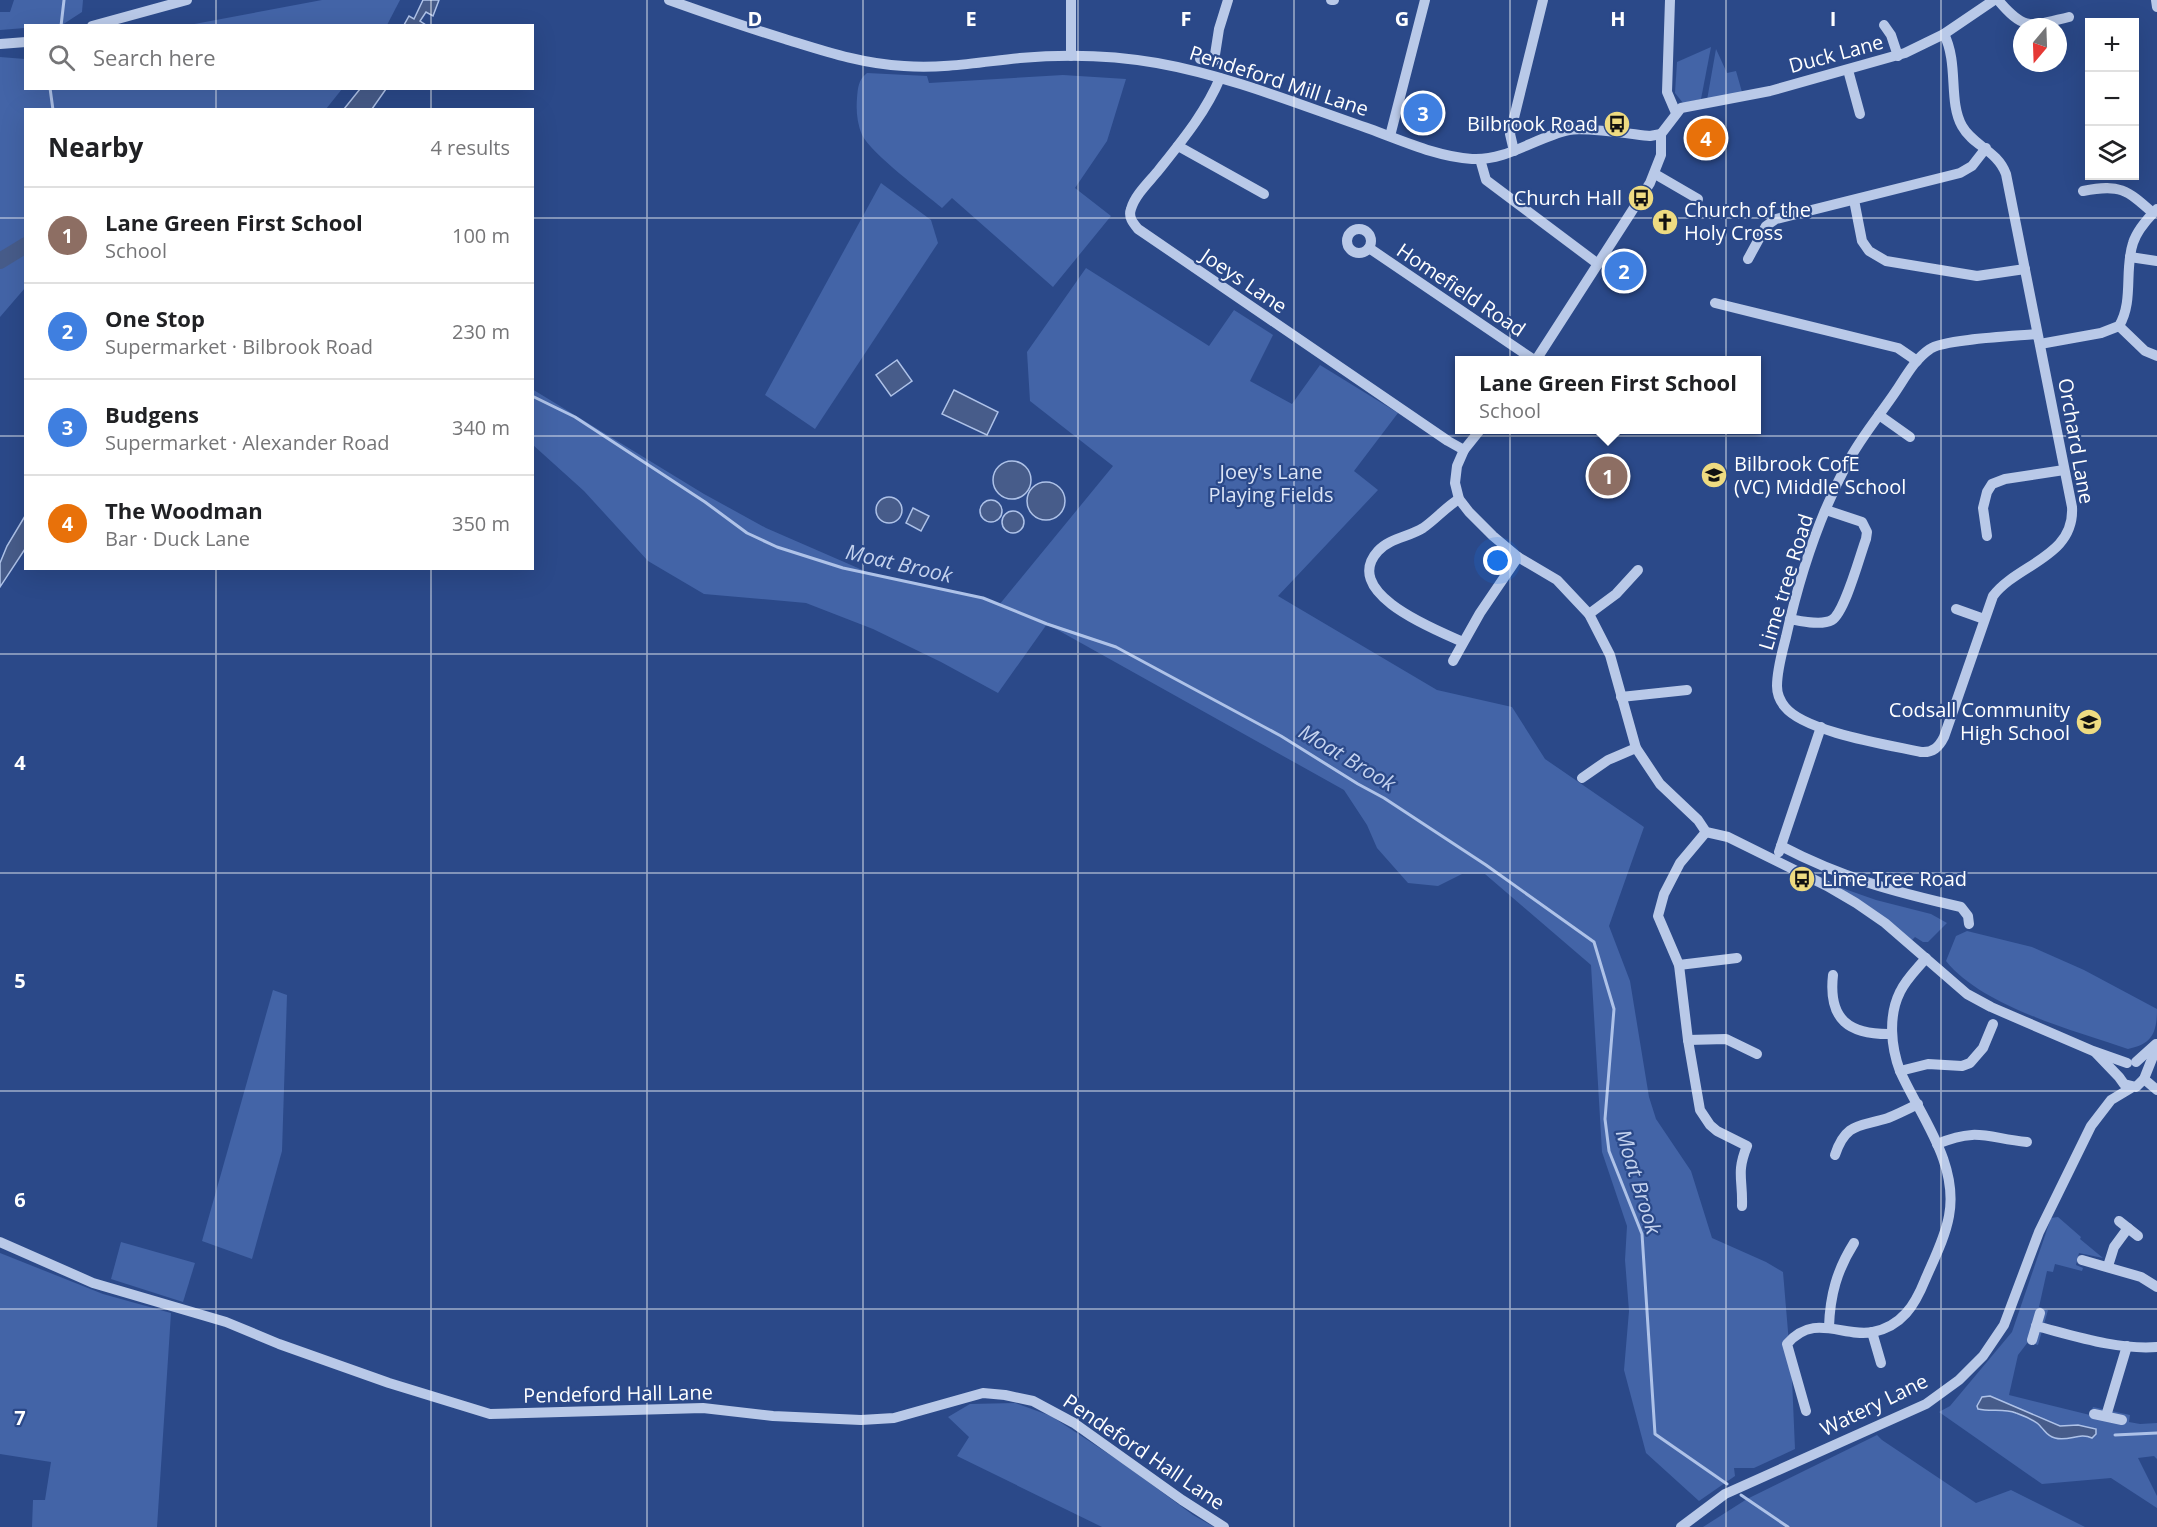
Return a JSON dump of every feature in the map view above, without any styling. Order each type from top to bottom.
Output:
[{"type":"street","points":[[99,24],[187,0]]},
{"type":"street","name":"Pendeford Mill Lane","points":[[669,0],[831,54],[873,63],[934,67],[1021,58],[1071,56],[1155,63],[1220,78],[1454,156],[1480,159],[1514,151],[1560,132],[1574,129],[1650,136],[1661,134]]},
{"type":"street","points":[[1071,0],[1071,56]]},
{"type":"street","points":[[1200,59],[1219,62],[1219,29],[1228,0]]},
{"type":"street","points":[[1390,136],[1425,0]]},
{"type":"street","points":[[1514,151],[1510,134],[1543,0]]},
{"type":"street","points":[[1538,356],[1655,174],[1661,155],[1661,134],[1676,113],[1667,92],[1670,0]]},
{"type":"street","points":[[1996,0],[2017,21],[2028,25],[2069,17]]},
{"type":"street","name":"Duck Lane","points":[[1676,113],[1688,106],[1770,91],[1898,56],[1944,34],[1996,0]]},
{"type":"street","points":[[2156,0],[2157,7]]},
{"type":"street","points":[[1884,25],[1891,35],[1898,56]]},
{"type":"street","name":"Orchard Lane","points":[[1821,727],[1921,752],[1935,750],[1944,737],[1993,596],[1999,588],[2019,573],[2051,554],[2066,536],[2072,512],[2006,174],[1997,158],[1974,140],[1962,125],[1956,99],[1952,51],[1944,34]]},
{"type":"street","points":[[0,44],[24,42]]},
{"type":"street","points":[[1848,70],[1860,114]]},
{"type":"street","name":"Joeys Lane","points":[[1220,78],[1212,98],[1134,202],[1130,215],[1138,229],[1464,450]]},
{"type":"street","points":[[1178,146],[1264,194]]},
{"type":"street","points":[[1748,259],[1766,226],[1771,222],[1960,173],[1972,166],[1986,148]]},
{"type":"street","points":[[1480,159],[1486,180],[1598,264]]},
{"type":"street","points":[[1655,174],[1698,199]]},
{"type":"street","points":[[2083,191],[2114,187],[2133,195],[2155,211],[2137,233],[2130,256],[2126,311],[2119,326],[2145,351],[2157,356]]},
{"type":"street","points":[[1854,200],[1862,242],[1869,251],[1886,261],[1977,276],[2025,269]]},
{"type":"street","name":"Homefield Road","points":[[1369,248],[1529,356]]},
{"type":"street","points":[[2130,256],[2157,261]]},
{"type":"street","points":[[1715,303],[1898,348],[1917,361]]},
{"type":"street","name":"Lime tree Road","points":[[1821,727],[1792,714],[1785,708],[1778,693],[1781,659],[1790,619],[1799,586],[1826,510],[1849,460],[1917,361],[1931,347],[1960,341],[2038,339],[2101,333],[2119,326]]},
{"type":"street","points":[[1879,415],[1910,436]]},
{"type":"street","points":[[1476,434],[1464,450],[1455,476],[1456,491],[1460,499],[1480,524],[1518,557],[1557,580],[1589,614],[1610,655],[1636,748],[1660,784],[1698,820],[1706,831],[1728,837],[1827,886],[1856,903],[1885,923],[1967,994],[1991,1007],[2093,1051],[2143,1067],[2145,1077],[2157,1090]]},
{"type":"street","points":[[1987,536],[1983,508],[1987,492],[1992,484],[2005,479],[2064,470]]},
{"type":"street","points":[[1460,499],[1425,526],[1392,541],[1379,550],[1370,566],[1370,574],[1375,590],[1404,613],[1463,642]]},
{"type":"street","points":[[1790,619],[1816,623],[1831,621],[1841,610],[1866,538],[1867,532],[1862,522],[1826,510]]},
{"type":"street","points":[[1453,661],[1518,557]]},
{"type":"street","points":[[1589,614],[1616,594],[1638,570]]},
{"type":"street","points":[[1956,609],[1984,619]]},
{"type":"street","points":[[1621,697],[1687,690]]},
{"type":"street","points":[[1775,862],[1821,727]]},
{"type":"street","points":[[1582,778],[1608,760],[1636,748]]},
{"type":"street","points":[[1706,831],[1680,862],[1659,905],[1658,916],[1679,965],[1697,1099],[1704,1118],[1717,1131],[1747,1146],[1739,1169],[1743,1190],[1742,1206]]},
{"type":"street","points":[[1781,846],[1845,876],[1878,887],[1961,907],[1968,916],[1969,924]]},
{"type":"street","points":[[1679,965],[1737,958]]},
{"type":"street","points":[[1806,1411],[1787,1344],[1795,1334],[1813,1328],[1829,1327],[1872,1332],[1898,1320],[1910,1310],[1946,1229],[1950,1213],[1949,1182],[1937,1144],[1900,1071],[1892,1034],[1894,1010],[1900,991],[1926,958]]},
{"type":"street","points":[[1833,975],[1831,994],[1833,1003],[1848,1025],[1862,1032],[1876,1035],[1892,1034]]},
{"type":"street","points":[[1900,1071],[1928,1064],[1962,1066],[1970,1063],[1983,1048],[1993,1024]]},
{"type":"street","points":[[1688,1040],[1726,1039],[1757,1054]]},
{"type":"street","points":[[2093,1051],[2131,1088],[2139,1086],[2145,1077],[2157,1044]]},
{"type":"street","points":[[2120,1079],[2121,1068],[2132,1063],[2157,1044]]},
{"type":"street","name":"Watery Lane","points":[[1680,1527],[1725,1494],[1926,1404],[1959,1380],[1983,1356],[2004,1325],[2039,1232],[2079,1149],[2091,1126],[2111,1100],[2120,1079]]},
{"type":"street","name":"Watery Lane","points":[[2111,1100],[2131,1088]]},
{"type":"street","points":[[1835,1155],[1841,1139],[1853,1127],[1889,1118],[1918,1104]]},
{"type":"street","points":[[1937,1144],[1972,1133],[1996,1135],[2026,1142]]},
{"type":"street","points":[[2108,1266],[2124,1225],[2138,1236]]},
{"type":"street","name":"Pendeford Hall Lane","points":[[0,1242],[93,1283],[226,1322],[279,1344],[389,1383],[490,1414],[703,1408],[773,1416],[861,1420],[894,1418],[983,1393],[1033,1401],[1074,1423],[1224,1527]]},
{"type":"street","points":[[1829,1327],[1833,1287],[1840,1266],[1854,1243]]},
{"type":"street","points":[[2082,1260],[2141,1276],[2157,1287]]},
{"type":"street","points":[[2032,1340],[2040,1313]]},
{"type":"street","points":[[2036,1326],[2127,1347],[2157,1347]]},
{"type":"street","points":[[1872,1332],[1881,1363]]},
{"type":"street","points":[[2106,1416],[2127,1347]]},
{"type":"street","points":[[2094,1414],[2122,1420]]},
{"type":"green space","points":[[14,0],[83,0],[82,12],[64,24],[24,24],[24,28],[0,30],[0,12],[10,12]]},
{"type":"green space","points":[[322,0],[400,0],[388,24],[194,24]]},
{"type":"green space","points":[[1711,47],[1701,99],[1683,103],[1675,93],[1677,62]]},
{"type":"green space","points":[[1716,49],[1727,73],[1736,71],[1742,92],[1707,100]]},
{"type":"green space","points":[[0,57],[24,59],[24,90],[341,90],[327,108],[24,108],[24,289],[0,317]]},
{"type":"green space","points":[[867,73],[927,76],[929,83],[1063,75],[1126,79],[1107,141],[1075,188],[1111,216],[1053,287],[952,198],[942,208],[868,143],[860,130],[857,108],[859,84]]},
{"type":"green space","points":[[881,183],[931,220],[938,243],[815,429],[765,395]]},
{"type":"green space","name":"Joey's Lane Playing Fields","points":[[1086,268],[1209,346],[1234,310],[1273,335],[1250,381],[1292,404],[1320,365],[1398,413],[1354,471],[1378,490],[1278,596],[1437,690],[1512,707],[1545,759],[1644,827],[1609,926],[1630,981],[1649,1097],[1656,1119],[1691,1171],[1712,1238],[1783,1272],[1795,1449],[1754,1468],[1734,1468],[1735,1476],[1699,1501],[1646,1453],[1624,1370],[1629,1311],[1625,1260],[1627,1226],[1602,1152],[1591,965],[1485,874],[1462,874],[1438,886],[1408,883],[1377,848],[1367,825],[1344,790],[1047,624],[998,693],[873,629],[806,603],[704,594],[648,561],[584,491],[534,446],[534,390],[704,494],[766,528],[874,575],[983,598],[999,605],[1113,466],[1030,401],[1027,352]]},
{"type":"green space","points":[[1839,887],[1876,900],[1931,914],[1947,923],[1928,942],[1915,937],[1912,940]]},
{"type":"green space","points":[[1967,931],[2032,947],[2084,970],[2157,1009],[2156,1025],[2152,1036],[2143,1044],[2128,1049],[2030,1015],[1982,991],[1962,977],[1946,961],[1956,936]]},
{"type":"green space","points":[[273,990],[287,995],[282,1151],[252,1259],[202,1241]]},
{"type":"green space","points":[[2058,1217],[2103,1258],[2079,1253],[2076,1265],[2083,1268],[2082,1271],[2055,1264],[2053,1272],[2047,1271],[2039,1307],[2048,1310],[2038,1345],[2028,1342],[2018,1355],[2009,1395],[2090,1415],[2093,1407],[2130,1415],[2129,1422],[2157,1423],[2157,1459],[2154,1456],[2138,1458],[2157,1496],[2157,1508],[2111,1478],[2042,1484],[1939,1412],[1950,1406],[2012,1332],[2051,1218]]},
{"type":"green space","points":[[121,1242],[195,1263],[183,1302],[111,1279]]},
{"type":"green space","points":[[0,1253],[103,1294],[171,1313],[157,1527],[32,1527],[33,1500],[45,1500],[51,1462],[0,1454]]},
{"type":"green space","points":[[1015,1403],[1051,1416],[1124,1464],[1193,1515],[1214,1527],[1102,1527],[957,1456],[969,1437],[948,1417],[970,1404]]},
{"type":"green space","points":[[1877,1435],[1976,1503],[2011,1490],[2085,1527],[1703,1527],[1747,1499]]},
{"type":"shaded area","points":[[423,0],[439,0],[433,16],[426,12],[420,21],[424,24],[405,24],[409,16],[414,19]]},
{"type":"shaded area","points":[[359,90],[385,90],[373,108],[345,108]]},
{"type":"shaded area","points":[[897,360],[912,381],[891,396],[876,375]]},
{"type":"shaded area","points":[[954,390],[998,412],[987,435],[942,414]]},
{"type":"shaded area","points":[[1012,461],[1025,467],[1031,480],[1025,493],[1012,499],[999,493],[993,480],[999,467]]},
{"type":"shaded area","points":[[1046,482],[1059,488],[1065,501],[1059,514],[1046,520],[1033,514],[1027,501],[1033,488]]},
{"type":"shaded area","points":[[889,497],[898,501],[902,510],[898,519],[889,523],[880,519],[876,510],[880,501]]},
{"type":"shaded area","points":[[991,500],[999,503],[1002,511],[999,519],[991,522],[983,519],[980,511],[983,503]]},
{"type":"shaded area","points":[[913,508],[929,516],[921,531],[906,523]]},
{"type":"shaded area","points":[[1013,511],[1021,514],[1024,522],[1021,530],[1013,533],[1005,530],[1002,522],[1005,514]]},
{"type":"shaded area","points":[[24,518],[24,551],[0,587],[0,563]]},
{"type":"shaded area","points":[[1990,1396],[2060,1426],[2078,1425],[2096,1429],[2096,1434],[2092,1438],[2083,1436],[2060,1439],[2047,1434],[2036,1422],[2023,1415],[2007,1411],[1978,1409],[1977,1406],[1982,1397]]},
{"type":"waterway","points":[[61,24],[64,0]]},
{"type":"waterway","points":[[50,90],[53,108]]},
{"type":"waterway","points":[[0,261],[24,246]]},
{"type":"waterway","name":"Moat Brook","points":[[534,397],[575,417],[705,502],[747,533],[777,547],[843,568],[983,598],[1047,624],[1116,647],[1281,736],[1384,798],[1486,865],[1594,942],[1614,1009],[1605,1119],[1609,1151],[1642,1234],[1655,1434],[1727,1484]]},
{"type":"waterway","points":[[2115,1435],[2157,1433]]},
{"type":"waterway","name":"Moat Brook","points":[[1741,1495],[1788,1527]]},
{"type":"place","name":"Budgens","points":[[1423,113]]},
{"type":"place","name":"Bilbrook Road","points":[[1617,124]]},
{"type":"place","name":"The Woodman","points":[[1706,138]]},
{"type":"place","name":"Church Hall","points":[[1641,198]]},
{"type":"place","name":"Church of the Holy Cross","points":[[1665,222]]},
{"type":"place","name":"One Stop","points":[[1624,271]]},
{"type":"place","name":"Bilbrook CofE (VC) Middle School","points":[[1714,475]]},
{"type":"place","name":"Lane Green First School","points":[[1608,476]]},
{"type":"place","name":"Codsall Community High School","points":[[2089,722]]},
{"type":"place","name":"Lime Tree Road","points":[[1802,879]]}]
